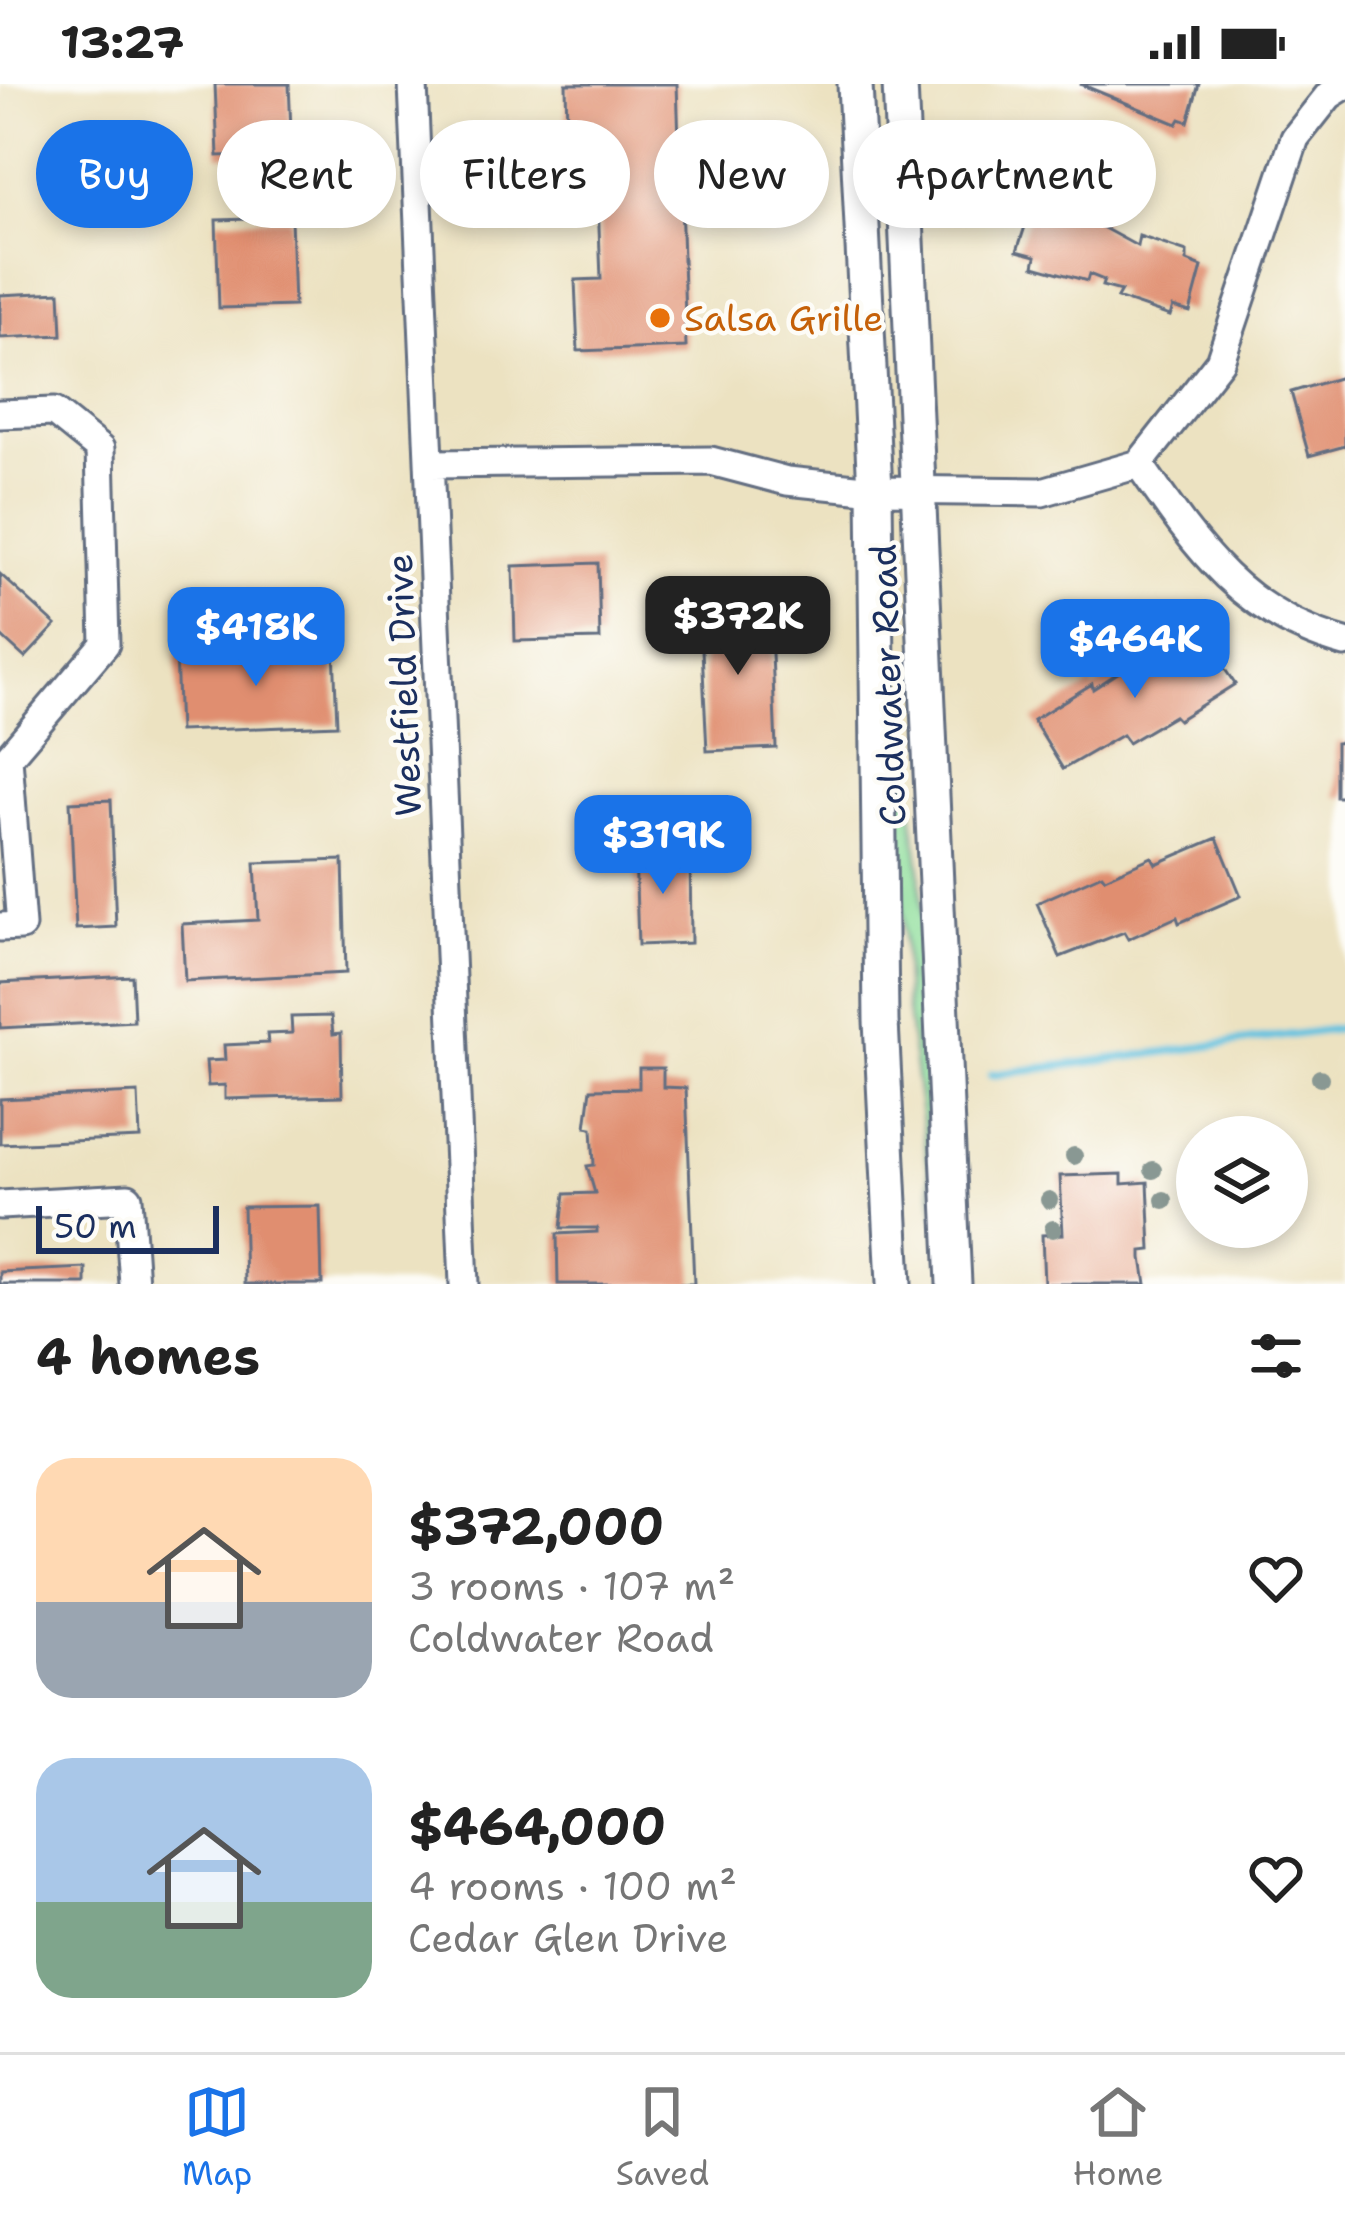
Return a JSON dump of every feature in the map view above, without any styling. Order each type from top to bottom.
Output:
[{"type":"main road","name":"Coldwater Road","points":[[855,84],[875,490],[881,1021],[894,1284]]},
{"type":"main road","name":"Coldwater Road","points":[[900,84],[954,1284]]},
{"type":"street","name":"Westfield Drive","points":[[413,84],[464,1284]]},
{"type":"street","points":[[431,464],[710,461],[787,481],[875,490],[1042,492],[1139,464],[1220,361],[1295,138],[1329,95],[1345,85]]},
{"type":"street","points":[[0,414],[54,412],[100,449],[105,644],[4,762],[21,926],[0,927]]},
{"type":"street","points":[[1139,464],[1191,539],[1240,592],[1310,633],[1345,643]]},
{"type":"street","points":[[0,1205],[128,1198],[134,1284]]},
{"type":"green space","points":[[895,687],[920,871],[935,1217],[906,1002]]},
{"type":"building","points":[[215,84],[289,84],[291,120],[217,120],[217,132]]},
{"type":"building","points":[[566,84],[677,84],[678,120],[654,120],[654,228],[682,228],[686,347],[578,351],[575,280],[601,279],[599,228],[630,228],[630,120],[567,120]]},
{"type":"building","points":[[1080,84],[1199,84],[1188,122],[1180,119],[1177,124]]},
{"type":"building","points":[[216,220],[217,228],[291,228],[294,306],[219,308]]},
{"type":"building","points":[[1024,228],[1104,228],[1137,246],[1139,236],[1187,252],[1187,261],[1202,267],[1190,312],[1173,307],[1170,316],[1117,298],[1121,291],[1102,286],[1104,280],[1089,274],[1087,281],[1034,266],[1036,256],[1017,251]]},
{"type":"building","points":[[60,292],[62,335],[0,338],[0,295]]},
{"type":"building","points":[[1345,376],[1345,446],[1309,456],[1291,392]]},
{"type":"building","points":[[598,563],[600,639],[515,641],[513,566]]},
{"type":"building","points":[[0,574],[56,625],[25,658],[0,635]]},
{"type":"building","points":[[770,606],[776,748],[707,751],[700,609]]},
{"type":"building","points":[[1200,633],[1235,684],[1178,720],[1174,716],[1128,743],[1122,735],[1063,769],[1033,720],[1138,660],[1142,666]]},
{"type":"building","points":[[334,648],[337,725],[179,731],[176,654]]},
{"type":"building","points":[[1345,742],[1345,797],[1336,797],[1336,743]]},
{"type":"building","points":[[111,800],[116,927],[76,929],[70,802]]},
{"type":"building","points":[[1217,838],[1241,896],[1179,923],[1177,917],[1128,939],[1124,932],[1060,957],[1037,903],[1102,874],[1105,878],[1152,857],[1156,864]]},
{"type":"building","points":[[690,849],[691,943],[638,945],[635,851]]},
{"type":"building","points":[[343,860],[346,973],[185,981],[182,924],[258,920],[255,863]]},
{"type":"building","points":[[132,976],[134,1021],[0,1028],[0,983]]},
{"type":"building","points":[[331,1016],[333,1034],[341,1033],[342,1096],[225,1099],[225,1085],[208,1086],[206,1061],[225,1060],[224,1045],[268,1043],[267,1034],[292,1033],[291,1017]]},
{"type":"building","points":[[639,1068],[663,1068],[663,1087],[686,1088],[694,1284],[558,1284],[557,1234],[597,1232],[597,1228],[561,1228],[565,1194],[595,1193],[587,1166],[594,1165],[592,1128],[586,1127],[591,1089],[639,1088]]},
{"type":"building","points":[[138,1093],[140,1138],[0,1144],[0,1099]]},
{"type":"building","points":[[1122,1174],[1122,1184],[1148,1182],[1151,1250],[1142,1251],[1146,1284],[1044,1284],[1042,1235],[1063,1234],[1060,1176]]},
{"type":"building","points":[[320,1206],[322,1284],[245,1284],[243,1207]]},
{"type":"building","points":[[86,1268],[86,1284],[0,1284],[0,1272]]},
{"type":"waterway","points":[[991,1075],[1345,1028]]},
{"type":"place","name":"Salsa Grille","points":[[660,318]]}]
